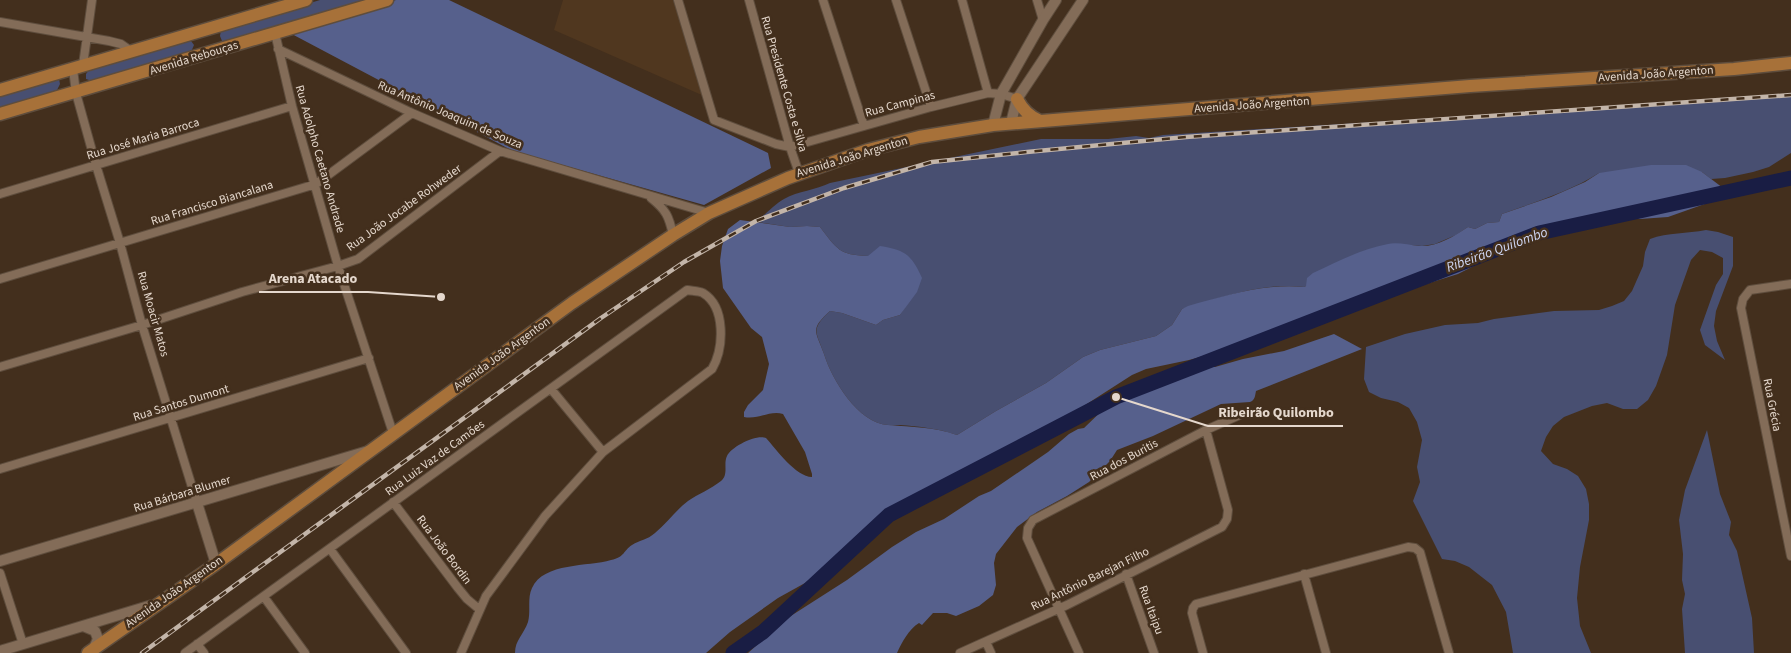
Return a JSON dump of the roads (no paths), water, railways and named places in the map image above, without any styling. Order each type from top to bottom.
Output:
[{"type":"main road","name":"Avenida Rebouças","points":[[0,90],[306,0]]},
{"type":"main road","name":"Avenida Rebouças","points":[[0,114],[388,0]]},
{"type":"main road","points":[[205,30],[212,52]]},
{"type":"main road","name":"Avenida João Argenton","points":[[90,651],[216,564],[572,303],[709,213],[799,173],[868,150],[919,137],[1011,123],[1470,86],[1734,69],[1791,63]]},
{"type":"main road","points":[[1017,98],[1023,109],[1030,116],[1040,121]]},
{"type":"street","name":"Rua Moacir Matos","points":[[92,0],[86,38],[78,67],[76,93],[142,325],[216,564]]},
{"type":"street","points":[[678,0],[714,120],[776,144],[790,147]]},
{"type":"street","name":"Rua Presidente Costa e Silva","points":[[749,0],[799,173]]},
{"type":"street","points":[[824,0],[864,126]]},
{"type":"street","points":[[896,0],[931,107]]},
{"type":"street","points":[[962,0],[988,93]]},
{"type":"street","points":[[1037,0],[1043,20]]},
{"type":"street","points":[[993,125],[1001,94],[1056,0]]},
{"type":"street","points":[[1011,123],[1017,98],[1083,0]]},
{"type":"street","points":[[0,22],[121,44],[131,51]]},
{"type":"street","name":"Rua Adolpho Caetano Andrade","points":[[274,33],[292,106],[316,184],[338,266],[393,433]]},
{"type":"street","name":"Rua Antônio Joaquim de Souza","points":[[278,49],[412,113],[500,151],[709,213]]},
{"type":"street","name":"Rua Campinas","points":[[790,147],[988,93],[1017,98]]},
{"type":"street","name":"Rua José Maria Barroca","points":[[0,194],[292,106]]},
{"type":"street","name":"Rua Francisco Biancalana","points":[[0,278],[316,184],[412,113]]},
{"type":"street","name":"Rua João Jocabe Rohweder","points":[[0,367],[142,325],[242,292],[358,259],[500,151]]},
{"type":"street","name":"Rua Antônio Joaquim de Souza","points":[[648,195],[662,207],[670,218],[673,235]]},
{"type":"street","name":"Rua Grécia","points":[[1791,284],[1750,290],[1743,299],[1741,308],[1791,556]]},
{"type":"street","name":"Rua Luiz Vaz de Camões","points":[[185,653],[687,290],[701,292],[713,302],[720,320],[720,350],[718,359],[712,369],[603,452]]},
{"type":"street","name":"Rua Santos Dumont","points":[[0,468],[369,358]]},
{"type":"street","points":[[461,653],[486,596],[545,516],[603,452],[551,389]]},
{"type":"street","name":"Rua dos Buritis","points":[[1060,608],[1027,538],[1028,528],[1033,520],[1206,430],[1244,413]]},
{"type":"street","name":"Rua Antônio Barejan Filho","points":[[960,653],[1060,608],[1222,527],[1227,519],[1228,510],[1206,430]]},
{"type":"street","name":"Rua Bárbara Blumer","points":[[0,561],[371,450]]},
{"type":"street","name":"Rua João Bordin","points":[[394,502],[467,600],[479,609]]},
{"type":"street","points":[[1203,653],[1192,613],[1196,604],[1408,547],[1415,548],[1420,552],[1449,653]]},
{"type":"street","points":[[330,549],[406,653]]},
{"type":"street","points":[[0,573],[23,644]]},
{"type":"street","name":"Rua Itaipu","points":[[1126,574],[1154,653]]},
{"type":"street","points":[[1304,574],[1326,653]]},
{"type":"street","points":[[264,597],[306,653]]},
{"type":"street","points":[[0,651],[156,604]]},
{"type":"street","points":[[1060,608],[1079,653]]},
{"type":"street","points":[[84,626],[95,630],[98,640],[90,651]]},
{"type":"street","points":[[986,642],[991,653]]},
{"type":"street","points":[[197,644],[204,653]]},
{"type":"waterway","name":"Ribeirão Quilombo","points":[[733,653],[763,632],[889,515],[1116,397],[1539,233],[1791,178]]},
{"type":"railway","points":[[142,653],[601,318],[684,262],[756,221],[844,188],[932,162],[1027,152],[1186,137],[1791,95]]},
{"type":"place","name":"Arena Atacado","points":[[441,297]]},
{"type":"place","name":"Ribeirão Quilombo","points":[[1116,397]]}]
